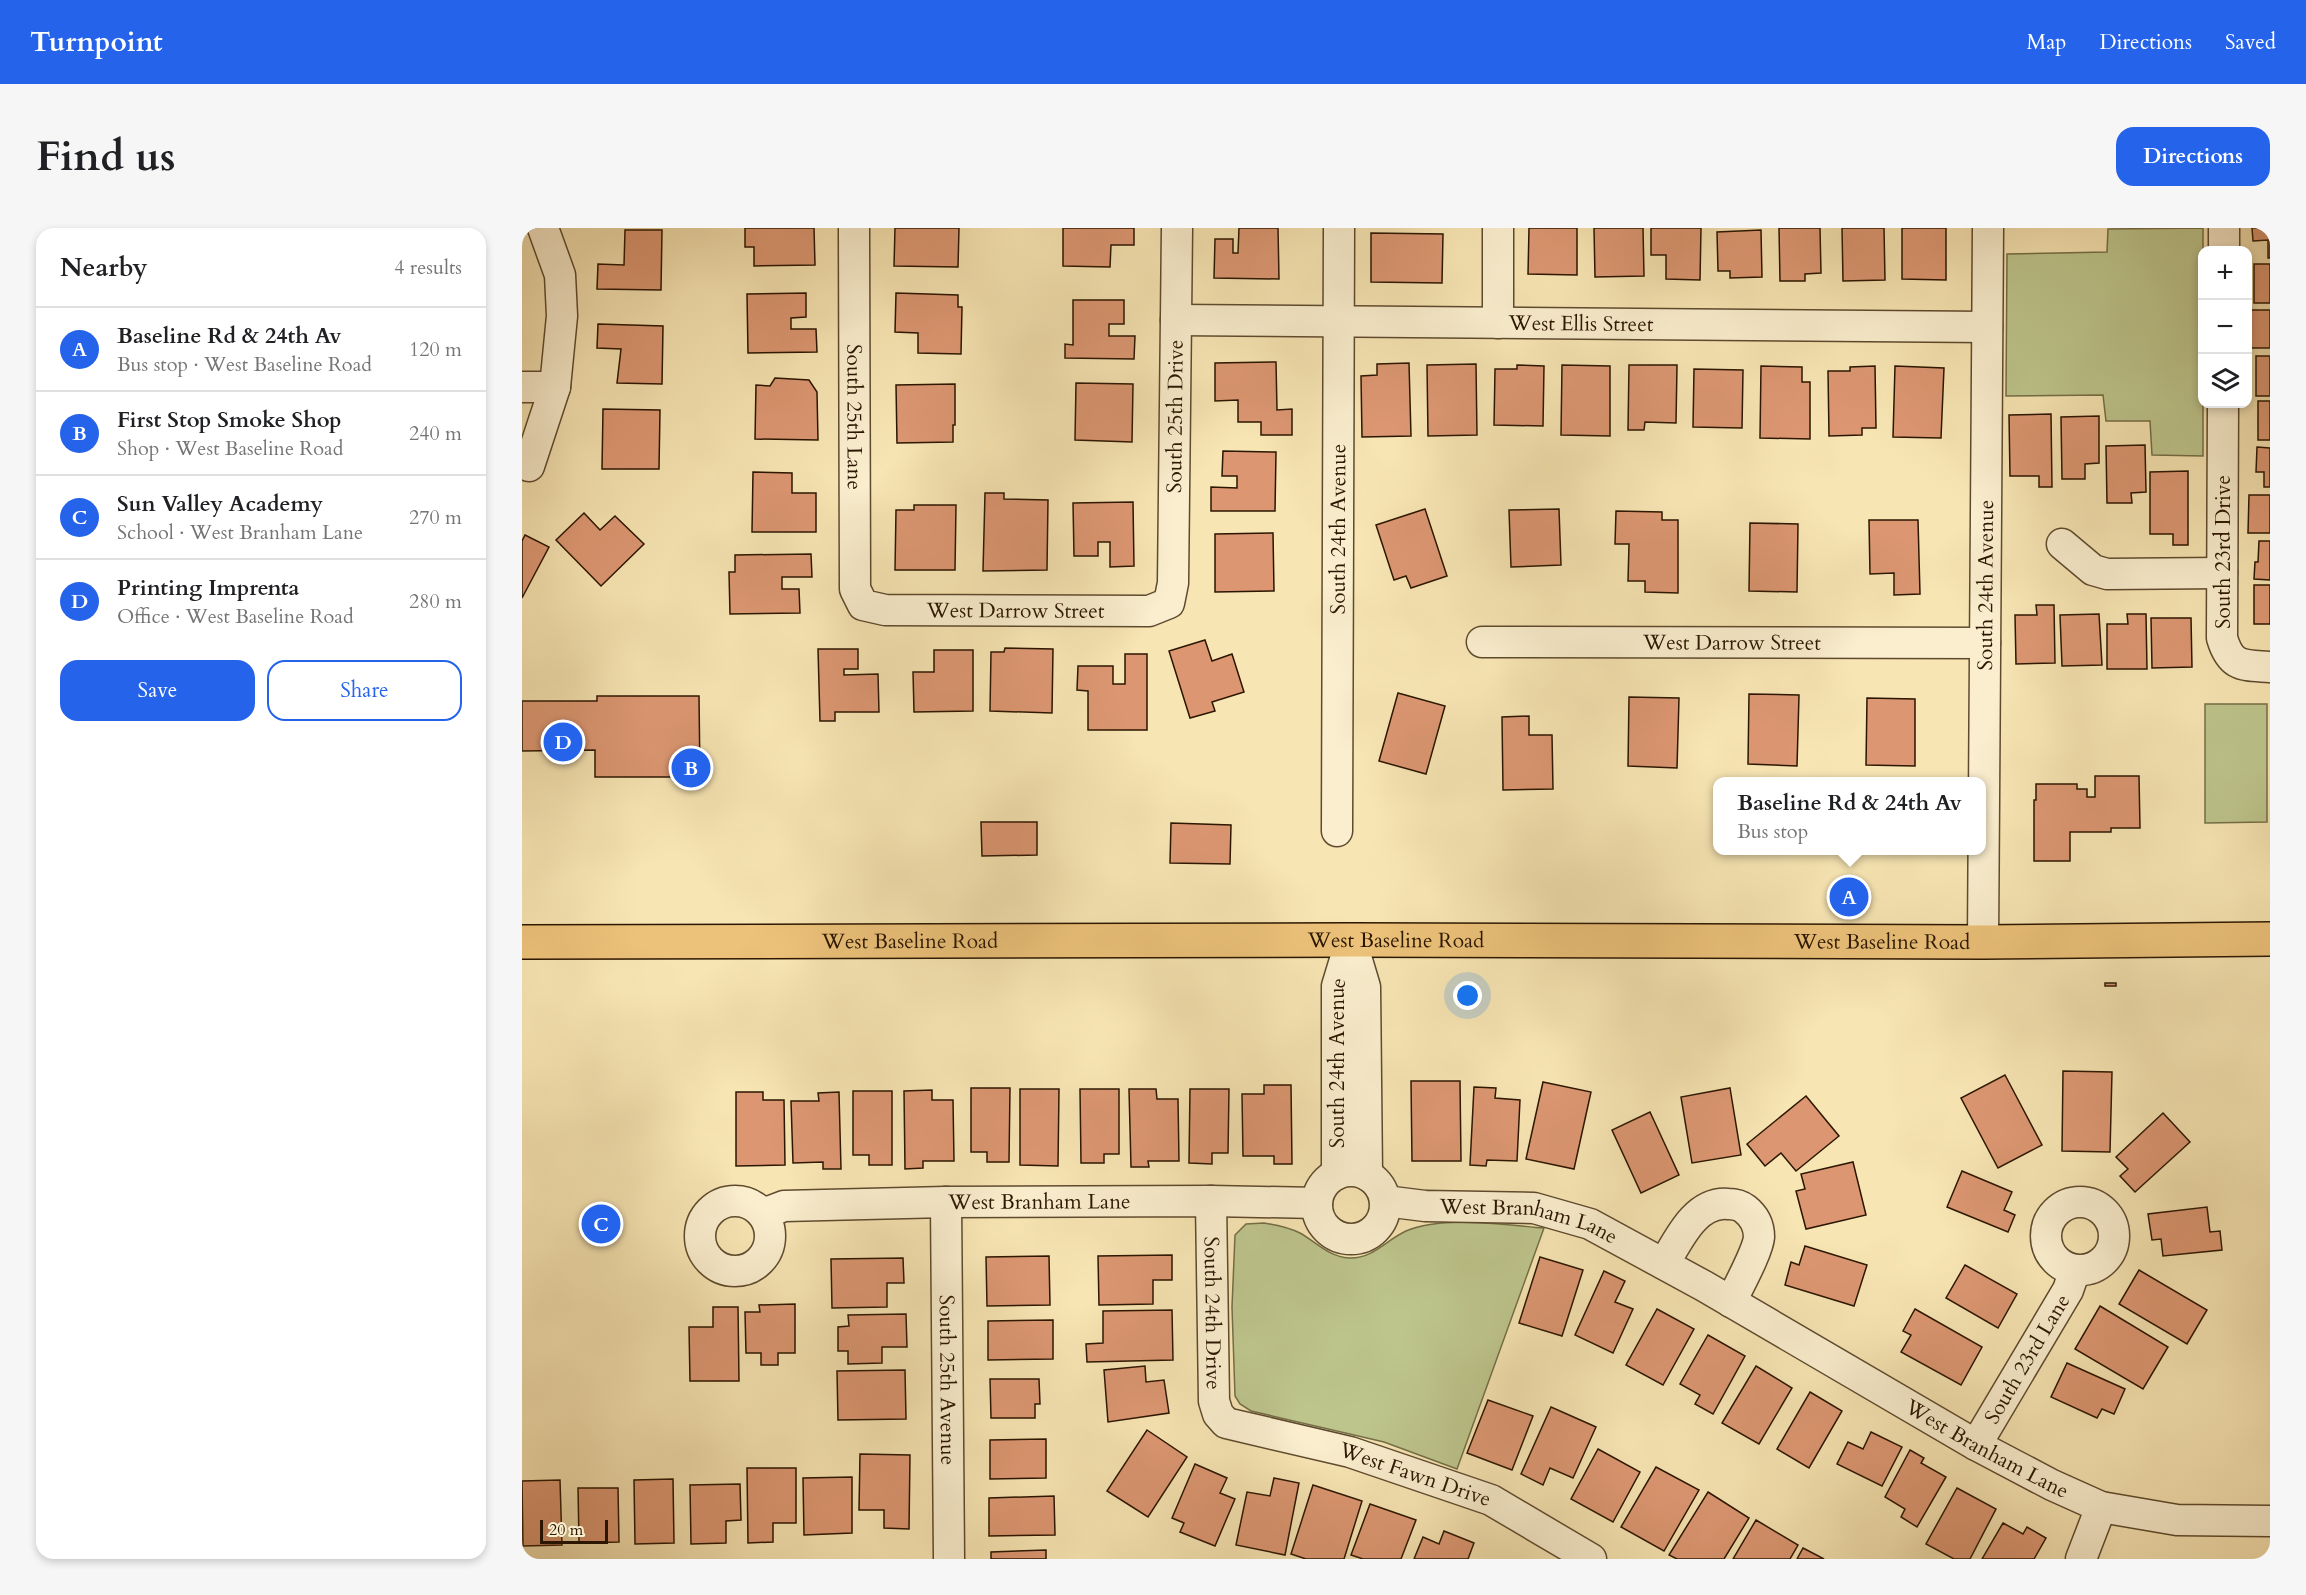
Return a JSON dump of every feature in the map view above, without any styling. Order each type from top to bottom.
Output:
[{"type":"main road","name":"West Baseline Road","points":[[522,942],[1351,940],[1983,942],[2270,939]]},
{"type":"street","points":[[528,466],[555,387],[562,316],[560,275],[543,228]]},
{"type":"street","name":"South 25th Lane","points":[[854,228],[855,589],[863,605]]},
{"type":"street","name":"South 25th Drive","points":[[1169,603],[1173,583],[1177,228]]},
{"type":"street","name":"South 24th Avenue","points":[[1337,831],[1339,228]]},
{"type":"street","points":[[1498,228],[1498,323]]},
{"type":"street","name":"South 24th Avenue","points":[[1984,777],[1988,228]]},
{"type":"street","points":[[2224,228],[2224,246]]},
{"type":"street","name":"West Ellis Street","points":[[1176,320],[1987,327]]},
{"type":"street","points":[[522,387],[555,387]]},
{"type":"street","name":"South 23rd Drive","points":[[2223,408],[2222,638],[2231,659],[2240,665],[2270,667]]},
{"type":"street","points":[[2062,544],[2093,570],[2107,574],[2222,573]]},
{"type":"street","name":"West Darrow Street","points":[[863,605],[885,610],[1149,611],[1169,603]]},
{"type":"street","name":"West Darrow Street","points":[[1482,642],[1985,643]]},
{"type":"street","name":"South 24th Avenue","points":[[1983,942],[1984,855]]},
{"type":"street","name":"South 24th Avenue","points":[[1337,1174],[1337,986],[1351,940]]},
{"type":"street","name":"South 24th Avenue","points":[[1351,940],[1365,987],[1367,1175]]},
{"type":"street","points":[[1352,1172],[1367,1175],[1376,1182],[1385,1201],[1385,1212],[1381,1223],[1363,1238],[1352,1240],[1330,1233],[1318,1214],[1317,1203],[1323,1186],[1337,1174],[1352,1172]]},
{"type":"street","name":"South 24th Drive","points":[[1211,1201],[1214,1401],[1218,1414],[1226,1423]]},
{"type":"street","name":"West Branham Lane","points":[[1385,1201],[1425,1206],[1534,1208],[1590,1224],[1731,1302],[1977,1445],[2052,1485],[2101,1507],[2177,1520],[2270,1521]]},
{"type":"street","name":"West Branham Lane","points":[[763,1214],[784,1206],[946,1202],[1317,1203]]},
{"type":"street","name":"South 25th Avenue","points":[[946,1202],[949,1559]]},
{"type":"street","points":[[1664,1264],[1689,1224],[1701,1211],[1714,1204],[1740,1206],[1750,1213],[1758,1226],[1759,1240],[1731,1302]]},
{"type":"street","name":"South 23rd Lane","points":[[1977,1445],[2068,1290],[2075,1270]]},
{"type":"street","name":"West Fawn Drive","points":[[1226,1423],[1350,1452],[1491,1500],[1591,1559]]},
{"type":"street","points":[[2081,1559],[2101,1507]]},
{"type":"green space","points":[[2203,228],[2203,246],[2198,246],[2198,408],[2203,408],[2203,456],[2152,455],[2150,421],[2106,421],[2103,395],[2006,396],[2007,254],[2107,252],[2108,229]]},
{"type":"green space","points":[[2205,704],[2267,704],[2267,822],[2205,823]]},
{"type":"green space","points":[[1474,1222],[1544,1228],[1457,1469],[1384,1442],[1251,1411],[1240,1404],[1235,1396],[1232,1307],[1235,1235],[1246,1224],[1264,1223],[1296,1231],[1329,1252],[1349,1258],[1372,1252],[1406,1231],[1437,1223]]},
{"type":"building","points":[[745,228],[814,228],[815,265],[754,266],[754,247],[745,247]]},
{"type":"building","points":[[895,228],[959,228],[958,267],[894,266]]},
{"type":"building","points":[[1063,228],[1134,228],[1134,245],[1111,245],[1110,267],[1063,266]]},
{"type":"building","points":[[1239,228],[1278,228],[1279,279],[1214,278],[1215,239],[1233,239],[1233,253],[1238,253]]},
{"type":"building","points":[[1529,228],[1577,228],[1577,275],[1528,274]]},
{"type":"building","points":[[1594,228],[1643,228],[1644,276],[1595,277]]},
{"type":"building","points":[[1651,228],[1701,228],[1700,280],[1666,279],[1666,255],[1651,255]]},
{"type":"building","points":[[1779,228],[1820,228],[1821,273],[1805,274],[1805,281],[1780,281]]},
{"type":"building","points":[[1842,228],[1884,228],[1885,280],[1843,281]]},
{"type":"building","points":[[1902,228],[1946,228],[1946,280],[1902,279]]},
{"type":"building","points":[[2252,228],[2270,228],[2270,258],[2268,258],[2268,240],[2253,241]]},
{"type":"building","points":[[625,230],[662,230],[661,290],[597,289],[598,264],[624,265]]},
{"type":"building","points":[[1761,230],[1762,277],[1730,278],[1730,271],[1718,271],[1717,232]]},
{"type":"building","points":[[1371,233],[1443,234],[1442,283],[1371,282]]},
{"type":"building","points":[[2254,264],[2270,264],[2270,303],[2254,303]]},
{"type":"building","points":[[806,293],[806,317],[791,318],[791,329],[816,329],[817,352],[748,353],[747,294]]},
{"type":"building","points":[[896,293],[958,295],[958,307],[962,307],[961,354],[918,353],[918,333],[895,332]]},
{"type":"building","points":[[1073,300],[1124,300],[1124,324],[1109,324],[1109,336],[1135,336],[1134,359],[1065,358],[1065,344],[1073,345]]},
{"type":"building","points":[[2252,310],[2270,310],[2270,348],[2252,348]]},
{"type":"building","points":[[598,324],[663,326],[662,384],[617,383],[621,349],[597,348]]},
{"type":"building","points":[[2256,356],[2270,356],[2270,396],[2256,396]]},
{"type":"building","points":[[1276,362],[1277,410],[1292,409],[1292,435],[1261,435],[1261,422],[1238,422],[1238,400],[1215,401],[1215,363]]},
{"type":"building","points":[[1409,363],[1411,436],[1362,437],[1361,376],[1377,375],[1377,364]]},
{"type":"building","points":[[1476,364],[1477,435],[1428,436],[1427,365]]},
{"type":"building","points":[[1517,365],[1544,366],[1543,426],[1494,425],[1495,369],[1517,369]]},
{"type":"building","points":[[1562,365],[1610,366],[1610,436],[1561,435]]},
{"type":"building","points":[[1629,365],[1677,365],[1676,423],[1645,422],[1644,430],[1628,430]]},
{"type":"building","points":[[1761,366],[1802,367],[1802,382],[1810,382],[1810,439],[1760,438]]},
{"type":"building","points":[[1875,366],[1876,428],[1862,428],[1862,435],[1829,436],[1828,371],[1850,371],[1850,367]]},
{"type":"building","points":[[1895,366],[1944,368],[1941,438],[1893,437]]},
{"type":"building","points":[[1694,369],[1743,370],[1742,428],[1693,427]]},
{"type":"building","points":[[775,378],[809,380],[817,392],[818,440],[755,439],[756,385],[770,386]]},
{"type":"building","points":[[1076,383],[1133,384],[1132,442],[1075,440]]},
{"type":"building","points":[[955,384],[953,442],[897,443],[896,385]]},
{"type":"building","points":[[2258,401],[2270,401],[2270,440],[2258,440]]},
{"type":"building","points":[[603,409],[660,410],[659,469],[602,469]]},
{"type":"building","points":[[2051,414],[2052,487],[2039,487],[2039,476],[2010,476],[2009,415]]},
{"type":"building","points":[[2099,416],[2099,463],[2085,464],[2085,479],[2062,479],[2061,417]]},
{"type":"building","points":[[2145,445],[2146,492],[2131,493],[2132,503],[2107,503],[2106,446]]},
{"type":"building","points":[[2257,447],[2270,448],[2270,487],[2264,487],[2264,472],[2256,472]]},
{"type":"building","points":[[1223,451],[1276,452],[1275,511],[1211,511],[1211,487],[1237,488],[1237,476],[1222,476]]},
{"type":"building","points":[[2188,471],[2188,545],[2173,545],[2173,534],[2150,534],[2150,472]]},
{"type":"building","points":[[753,472],[792,473],[792,493],[816,493],[816,532],[752,532]]},
{"type":"building","points":[[985,493],[1004,493],[1004,499],[1048,500],[1047,570],[983,571]]},
{"type":"building","points":[[2249,495],[2270,495],[2270,533],[2248,533]]},
{"type":"building","points":[[1133,502],[1134,566],[1110,567],[1110,542],[1098,542],[1098,556],[1074,556],[1073,503]]},
{"type":"building","points":[[914,505],[956,505],[955,570],[895,570],[896,510],[914,510]]},
{"type":"building","points":[[1425,509],[1447,576],[1411,588],[1406,576],[1394,580],[1376,525]]},
{"type":"building","points":[[1559,509],[1561,565],[1511,567],[1509,510]]},
{"type":"building","points":[[1616,511],[1662,512],[1662,520],[1678,520],[1678,593],[1645,592],[1645,581],[1628,581],[1629,544],[1615,544]]},
{"type":"building","points":[[584,513],[600,530],[615,516],[644,544],[601,586],[556,540]]},
{"type":"building","points":[[1869,520],[1918,520],[1920,594],[1894,595],[1894,573],[1870,574]]},
{"type":"building","points":[[1750,523],[1798,524],[1797,592],[1749,591]]},
{"type":"building","points":[[1273,533],[1274,591],[1215,592],[1215,534]]},
{"type":"building","points":[[525,535],[549,547],[522,598],[522,541]]},
{"type":"building","points":[[2259,541],[2270,541],[2270,580],[2254,579]]},
{"type":"building","points":[[811,554],[812,577],[782,577],[782,589],[799,589],[800,613],[730,614],[729,572],[735,572],[735,555]]},
{"type":"building","points":[[2254,585],[2270,585],[2270,624],[2254,624]]},
{"type":"building","points":[[2036,605],[2054,605],[2055,663],[2016,664],[2015,615],[2037,615]]},
{"type":"building","points":[[2099,614],[2102,665],[2062,666],[2060,615]]},
{"type":"building","points":[[2127,614],[2146,614],[2147,669],[2107,669],[2107,624],[2128,624]]},
{"type":"building","points":[[2151,618],[2191,618],[2192,667],[2152,668]]},
{"type":"building","points":[[1205,640],[1212,661],[1232,654],[1244,692],[1212,702],[1215,711],[1190,718],[1169,651]]},
{"type":"building","points":[[1005,648],[1053,649],[1052,713],[990,711],[991,652],[1004,652]]},
{"type":"building","points":[[818,649],[858,649],[858,669],[844,669],[844,675],[878,674],[879,712],[835,712],[835,721],[820,721]]},
{"type":"building","points":[[934,650],[973,650],[973,711],[914,712],[913,672],[934,672]]},
{"type":"building","points":[[1125,654],[1147,654],[1147,730],[1088,730],[1088,691],[1077,690],[1078,666],[1113,666],[1113,684],[1125,684]]},
{"type":"building","points":[[1398,693],[1445,706],[1426,774],[1379,761]]},
{"type":"building","points":[[1749,694],[1799,695],[1797,766],[1748,764]]},
{"type":"building","points":[[597,696],[699,696],[700,777],[595,777],[595,750],[522,751],[522,701],[597,701]]},
{"type":"building","points":[[1629,697],[1679,698],[1677,768],[1628,766]]},
{"type":"building","points":[[1867,698],[1915,699],[1915,766],[1866,765]]},
{"type":"building","points":[[1529,716],[1529,735],[1552,735],[1553,789],[1503,790],[1502,717]]},
{"type":"building","points":[[2095,776],[2139,776],[2140,828],[2111,828],[2111,832],[2070,832],[2070,861],[2034,861],[2036,784],[2077,784],[2077,789],[2087,789],[2087,797],[2095,797]]},
{"type":"building","points":[[981,822],[1037,822],[1037,855],[982,856]]},
{"type":"building","points":[[1171,823],[1231,825],[1230,864],[1170,863]]},
{"type":"building","points":[[1842,894],[1851,894],[1851,898],[1842,898]]},
{"type":"building","points":[[2105,983],[2116,983],[2116,986],[2105,986]]},
{"type":"building","points":[[2063,1071],[2112,1072],[2110,1152],[2062,1151]]},
{"type":"building","points":[[2005,1075],[2042,1145],[1998,1168],[1961,1098]]},
{"type":"building","points":[[1411,1081],[1460,1081],[1461,1161],[1412,1161]]},
{"type":"building","points":[[1543,1082],[1591,1092],[1574,1169],[1526,1159]]},
{"type":"building","points":[[1264,1085],[1291,1085],[1292,1164],[1274,1164],[1274,1156],[1243,1156],[1242,1094],[1264,1094]]},
{"type":"building","points":[[1474,1087],[1496,1088],[1495,1098],[1520,1100],[1517,1161],[1487,1160],[1486,1166],[1470,1165]]},
{"type":"building","points":[[971,1088],[1010,1088],[1009,1162],[987,1162],[987,1152],[971,1152]]},
{"type":"building","points":[[1730,1088],[1741,1155],[1692,1163],[1681,1097]]},
{"type":"building","points":[[1020,1089],[1059,1089],[1058,1166],[1020,1165]]},
{"type":"building","points":[[1080,1089],[1119,1089],[1119,1154],[1104,1154],[1104,1163],[1081,1163]]},
{"type":"building","points":[[1129,1089],[1156,1089],[1157,1099],[1178,1099],[1179,1161],[1148,1161],[1149,1167],[1131,1167]]},
{"type":"building","points":[[1190,1089],[1229,1089],[1228,1153],[1212,1153],[1212,1164],[1189,1163]]},
{"type":"building","points":[[932,1090],[932,1100],[953,1100],[954,1161],[923,1161],[923,1168],[905,1169],[904,1091]]},
{"type":"building","points":[[853,1091],[892,1091],[892,1165],[869,1165],[869,1155],[853,1155]]},
{"type":"building","points":[[736,1092],[763,1092],[763,1100],[784,1100],[785,1165],[736,1166]]},
{"type":"building","points":[[839,1092],[841,1169],[823,1169],[823,1162],[793,1163],[791,1101],[819,1101],[818,1093]]},
{"type":"building","points":[[1806,1096],[1839,1136],[1796,1171],[1781,1153],[1765,1166],[1747,1144]]},
{"type":"building","points":[[1650,1112],[1679,1175],[1641,1193],[1612,1130]]},
{"type":"building","points":[[2163,1113],[2190,1142],[2135,1192],[2120,1176],[2128,1169],[2116,1157]]},
{"type":"building","points":[[1853,1162],[1866,1215],[1806,1229],[1796,1191],[1805,1189],[1801,1174]]},
{"type":"building","points":[[1962,1171],[2012,1192],[2004,1210],[2015,1215],[2008,1232],[1947,1207]]},
{"type":"building","points":[[2207,1207],[2210,1232],[2220,1231],[2222,1250],[2163,1256],[2161,1239],[2152,1240],[2148,1214]]},
{"type":"building","points":[[1805,1246],[1867,1265],[1854,1306],[1785,1285],[1791,1262],[1799,1265]]},
{"type":"building","points":[[1172,1255],[1172,1280],[1153,1280],[1153,1304],[1099,1305],[1098,1256]]},
{"type":"building","points":[[1049,1256],[1050,1305],[987,1306],[986,1257]]},
{"type":"building","points":[[1540,1257],[1583,1270],[1562,1336],[1519,1323]]},
{"type":"building","points":[[903,1258],[904,1283],[887,1283],[887,1307],[832,1308],[831,1259]]},
{"type":"building","points":[[1965,1265],[2017,1294],[1998,1328],[1946,1298]]},
{"type":"building","points":[[2139,1270],[2207,1310],[2187,1344],[2119,1304]]},
{"type":"building","points":[[1604,1271],[1625,1281],[1615,1302],[1633,1309],[1613,1353],[1575,1335]]},
{"type":"building","points":[[795,1304],[795,1353],[778,1353],[778,1365],[761,1365],[761,1353],[746,1353],[745,1312],[760,1312],[759,1305]]},
{"type":"building","points":[[2100,1306],[2168,1347],[2143,1389],[2075,1349]]},
{"type":"building","points":[[713,1307],[738,1307],[739,1381],[690,1381],[689,1327],[713,1327]]},
{"type":"building","points":[[1657,1309],[1694,1329],[1663,1385],[1626,1365]]},
{"type":"building","points":[[1915,1309],[1982,1347],[1961,1385],[1901,1352],[1911,1335],[1903,1331]]},
{"type":"building","points":[[1172,1310],[1173,1360],[1087,1362],[1086,1344],[1103,1343],[1103,1311]]},
{"type":"building","points":[[906,1314],[907,1347],[882,1347],[882,1363],[848,1364],[848,1351],[838,1351],[838,1327],[849,1326],[848,1315]]},
{"type":"building","points":[[1053,1320],[1053,1359],[988,1360],[988,1321]]},
{"type":"building","points":[[1708,1335],[1745,1356],[1713,1414],[1695,1404],[1700,1395],[1680,1384]]},
{"type":"building","points":[[2067,1363],[2125,1389],[2114,1414],[2102,1409],[2097,1418],[2051,1397]]},
{"type":"building","points":[[1145,1366],[1146,1382],[1164,1380],[1169,1413],[1108,1422],[1104,1370]]},
{"type":"building","points":[[1756,1366],[1792,1388],[1759,1444],[1722,1423]]},
{"type":"building","points":[[905,1370],[906,1419],[838,1420],[837,1371]]},
{"type":"building","points":[[990,1379],[1039,1379],[1040,1404],[1035,1404],[1035,1418],[991,1418]]},
{"type":"building","points":[[1810,1392],[1842,1411],[1809,1468],[1777,1449]]},
{"type":"building","points":[[1488,1400],[1533,1416],[1512,1470],[1467,1453]]},
{"type":"building","points":[[1551,1407],[1596,1427],[1573,1478],[1550,1468],[1543,1485],[1521,1474]]},
{"type":"building","points":[[1147,1430],[1187,1457],[1148,1517],[1107,1491]]},
{"type":"building","points":[[1871,1432],[1902,1447],[1882,1486],[1837,1464],[1848,1442],[1863,1449]]},
{"type":"building","points":[[1046,1439],[1046,1478],[990,1479],[990,1440]]},
{"type":"building","points":[[1598,1449],[1640,1472],[1613,1522],[1571,1499]]},
{"type":"building","points":[[1910,1450],[1924,1458],[1921,1463],[1946,1477],[1917,1527],[1901,1517],[1905,1509],[1885,1497]]},
{"type":"building","points":[[860,1454],[910,1455],[909,1529],[884,1528],[884,1510],[859,1510]]},
{"type":"building","points":[[1195,1464],[1227,1478],[1220,1493],[1235,1499],[1215,1546],[1180,1532],[1184,1523],[1172,1518]]},
{"type":"building","points":[[1656,1467],[1699,1490],[1664,1551],[1621,1527]]},
{"type":"building","points":[[747,1468],[796,1468],[796,1523],[773,1523],[773,1542],[748,1543]]},
{"type":"building","points":[[852,1477],[852,1533],[804,1535],[803,1478]]},
{"type":"building","points":[[1274,1478],[1299,1483],[1285,1555],[1236,1545],[1247,1492],[1270,1496]]},
{"type":"building","points":[[673,1479],[674,1543],[635,1544],[634,1480]]},
{"type":"building","points":[[560,1480],[562,1545],[523,1546],[522,1481]]},
{"type":"building","points":[[740,1484],[741,1520],[726,1521],[726,1543],[691,1544],[690,1485]]},
{"type":"building","points":[[1313,1485],[1362,1501],[1344,1559],[1306,1559],[1291,1554]]},
{"type":"building","points":[[578,1488],[618,1488],[619,1542],[579,1543]]},
{"type":"building","points":[[1957,1488],[1996,1509],[1970,1559],[1954,1559],[1926,1544]]},
{"type":"building","points":[[1708,1492],[1749,1518],[1724,1559],[1677,1559],[1669,1555]]},
{"type":"building","points":[[1054,1496],[1055,1535],[989,1536],[989,1498]]},
{"type":"building","points":[[1370,1504],[1416,1520],[1401,1559],[1363,1559],[1351,1555]]},
{"type":"building","points":[[1756,1520],[1798,1545],[1790,1559],[1733,1559]]},
{"type":"building","points":[[2003,1523],[2023,1534],[2027,1527],[2046,1538],[2034,1559],[1982,1559]]},
{"type":"building","points":[[1444,1531],[1474,1543],[1468,1559],[1414,1559],[1423,1537],[1439,1544]]},
{"type":"building","points":[[1803,1548],[1824,1559],[1797,1559]]},
{"type":"building","points":[[1046,1550],[1046,1559],[991,1559],[991,1552]]},
{"type":"place","name":"Printing Imprenta","points":[[563,742]]},
{"type":"place","name":"First Stop Smoke Shop","points":[[691,768]]},
{"type":"place","name":"Baseline Rd & 24th Av","points":[[1849,897]]},
{"type":"place","name":"Sun Valley Academy","points":[[601,1224]]}]
